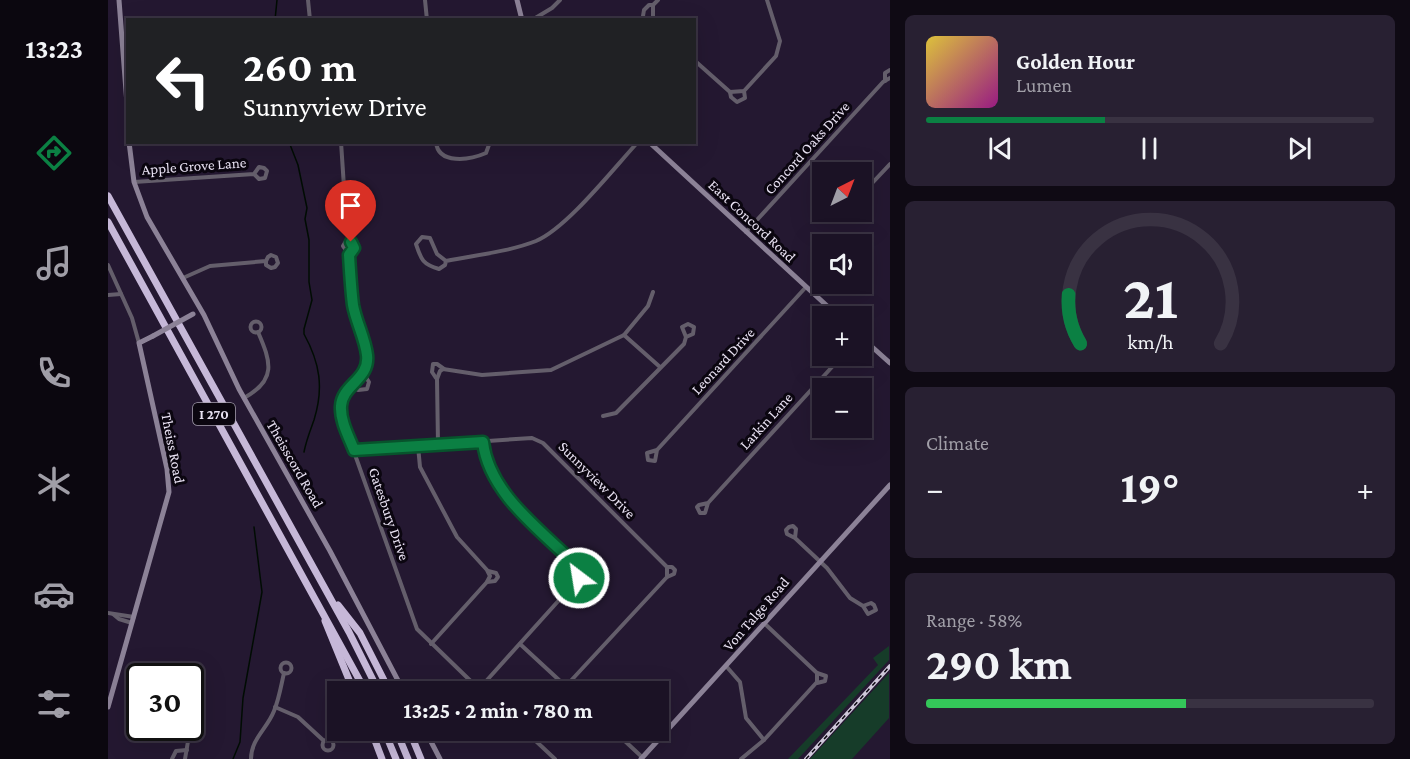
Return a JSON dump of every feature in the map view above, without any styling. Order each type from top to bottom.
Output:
[{"type":"highway","name":"I 270","points":[[108,196],[326,589],[373,681]]},
{"type":"highway","name":"I 270","points":[[108,222],[360,681]]},
{"type":"highway","points":[[326,589],[360,633],[384,681]]},
{"type":"highway","points":[[321,607],[329,635],[349,681]]},
{"type":"highway","points":[[375,741],[382,759]]},
{"type":"highway","points":[[389,741],[396,759]]},
{"type":"highway","points":[[401,741],[408,759]]},
{"type":"highway","points":[[414,741],[421,759]]},
{"type":"street","points":[[119,0],[126,77]]},
{"type":"street","points":[[308,0],[310,18]]},
{"type":"street","points":[[425,0],[427,18]]},
{"type":"street","points":[[517,0],[522,18]]},
{"type":"street","points":[[535,18],[560,0]]},
{"type":"street","points":[[644,18],[644,10],[658,0]]},
{"type":"street","points":[[730,92],[744,91],[776,56],[780,41],[766,0]]},
{"type":"street","points":[[653,5],[653,18]]},
{"type":"street","points":[[696,62],[730,92],[736,102],[745,98],[744,91]]},
{"type":"street","name":"Concord Oaks Drive","points":[[746,232],[887,80],[885,73],[890,70]]},
{"type":"street","points":[[129,144],[135,182],[147,217],[201,309],[139,343]]},
{"type":"street","points":[[341,144],[344,187],[341,213]]},
{"type":"street","points":[[436,144],[437,150],[444,157],[452,158],[480,156],[486,153],[489,144]]},
{"type":"street","points":[[446,261],[445,265],[439,268],[430,266],[421,260],[416,244],[423,237],[430,238],[437,254],[446,261],[537,241],[561,225],[636,144]]},
{"type":"street","name":"East Concord Road","points":[[651,144],[827,306]]},
{"type":"street","points":[[872,183],[890,164]]},
{"type":"street","name":"Apple Grove Lane","points":[[135,182],[254,174]]},
{"type":"street","points":[[349,255],[353,305],[367,355],[363,373],[369,382],[367,389],[358,390],[351,387]]},
{"type":"street","points":[[183,278],[210,266],[266,261]]},
{"type":"street","name":"Theiss Road","points":[[108,265],[132,318],[139,343],[170,487],[108,707]]},
{"type":"street","name":"Leonard Drive","points":[[657,450],[806,287]]},
{"type":"street","points":[[437,379],[432,372],[433,364],[445,369],[482,375],[551,370],[624,334],[648,306],[653,292]]},
{"type":"street","points":[[108,295],[121,294]]},
{"type":"street","name":"Theisscord Road","points":[[201,309],[244,398],[330,551],[398,681]]},
{"type":"street","points":[[244,398],[258,391],[268,372],[268,358],[258,332]]},
{"type":"street","points":[[624,334],[660,368]]},
{"type":"street","points":[[603,416],[616,413],[684,344],[686,337]]},
{"type":"street","points":[[872,347],[890,363]]},
{"type":"street","name":"Larkin Lane","points":[[708,503],[833,366]]},
{"type":"street","points":[[438,444],[437,379],[440,371],[445,369]]},
{"type":"street","name":"Gatesbury Drive","points":[[363,373],[343,397],[341,407],[343,421],[412,620],[421,635],[471,681]]},
{"type":"street","name":"Sunnyview Drive","points":[[354,450],[532,438],[543,443],[667,567]]},
{"type":"street","points":[[483,442],[484,454],[505,495],[580,572],[577,580],[489,681]]},
{"type":"street","points":[[418,446],[420,467],[457,537],[490,576],[431,644]]},
{"type":"street","name":"Von Talge Road","points":[[641,758],[890,485]]},
{"type":"street","points":[[795,538],[832,574],[850,598],[863,606]]},
{"type":"street","points":[[571,681],[667,577],[674,574],[675,570],[672,567],[667,567],[667,577]]},
{"type":"street","points":[[577,580],[586,580],[589,575],[586,569],[578,568]]},
{"type":"street","points":[[487,582],[495,581],[498,577],[496,573],[488,571]]},
{"type":"street","points":[[110,613],[119,619],[133,620]]},
{"type":"street","points":[[764,623],[817,673],[824,674],[826,679],[816,683]]},
{"type":"street","points":[[520,644],[561,681]]},
{"type":"street","points":[[726,666],[740,682],[746,718],[764,740]]},
{"type":"street","points":[[251,759],[255,741],[269,722],[275,707],[284,673]]},
{"type":"street","points":[[741,759],[764,740],[816,683],[817,673]]},
{"type":"street","points":[[275,707],[298,717],[324,741]]},
{"type":"street","points":[[185,759],[188,741]]},
{"type":"street","points":[[431,741],[440,759]]},
{"type":"street","points":[[536,741],[555,759]]},
{"type":"street","points":[[624,741],[641,758]]},
{"type":"street","points":[[172,759],[176,751],[187,750]]},
{"type":"green space","points":[[889,646],[889,660],[798,759],[788,759],[878,665],[873,658]]},
{"type":"green space","points":[[889,673],[889,718],[852,759],[810,759]]},
{"type":"waterway","points":[[275,18],[277,0]]},
{"type":"waterway","points":[[290,144],[298,165],[307,208],[305,219],[309,240],[309,282],[312,300],[304,334],[314,355],[319,376],[317,408],[304,452]]},
{"type":"waterway","points":[[233,759],[240,742],[243,698],[262,592],[254,527]]},
{"type":"railway","points":[[806,759],[890,666]]},
{"type":"route","points":[[351,242],[354,244],[349,255],[353,305],[367,355],[363,373],[343,397],[341,407],[343,421],[354,450],[483,442],[484,454],[505,495],[577,566],[580,572],[579,578]]}]
